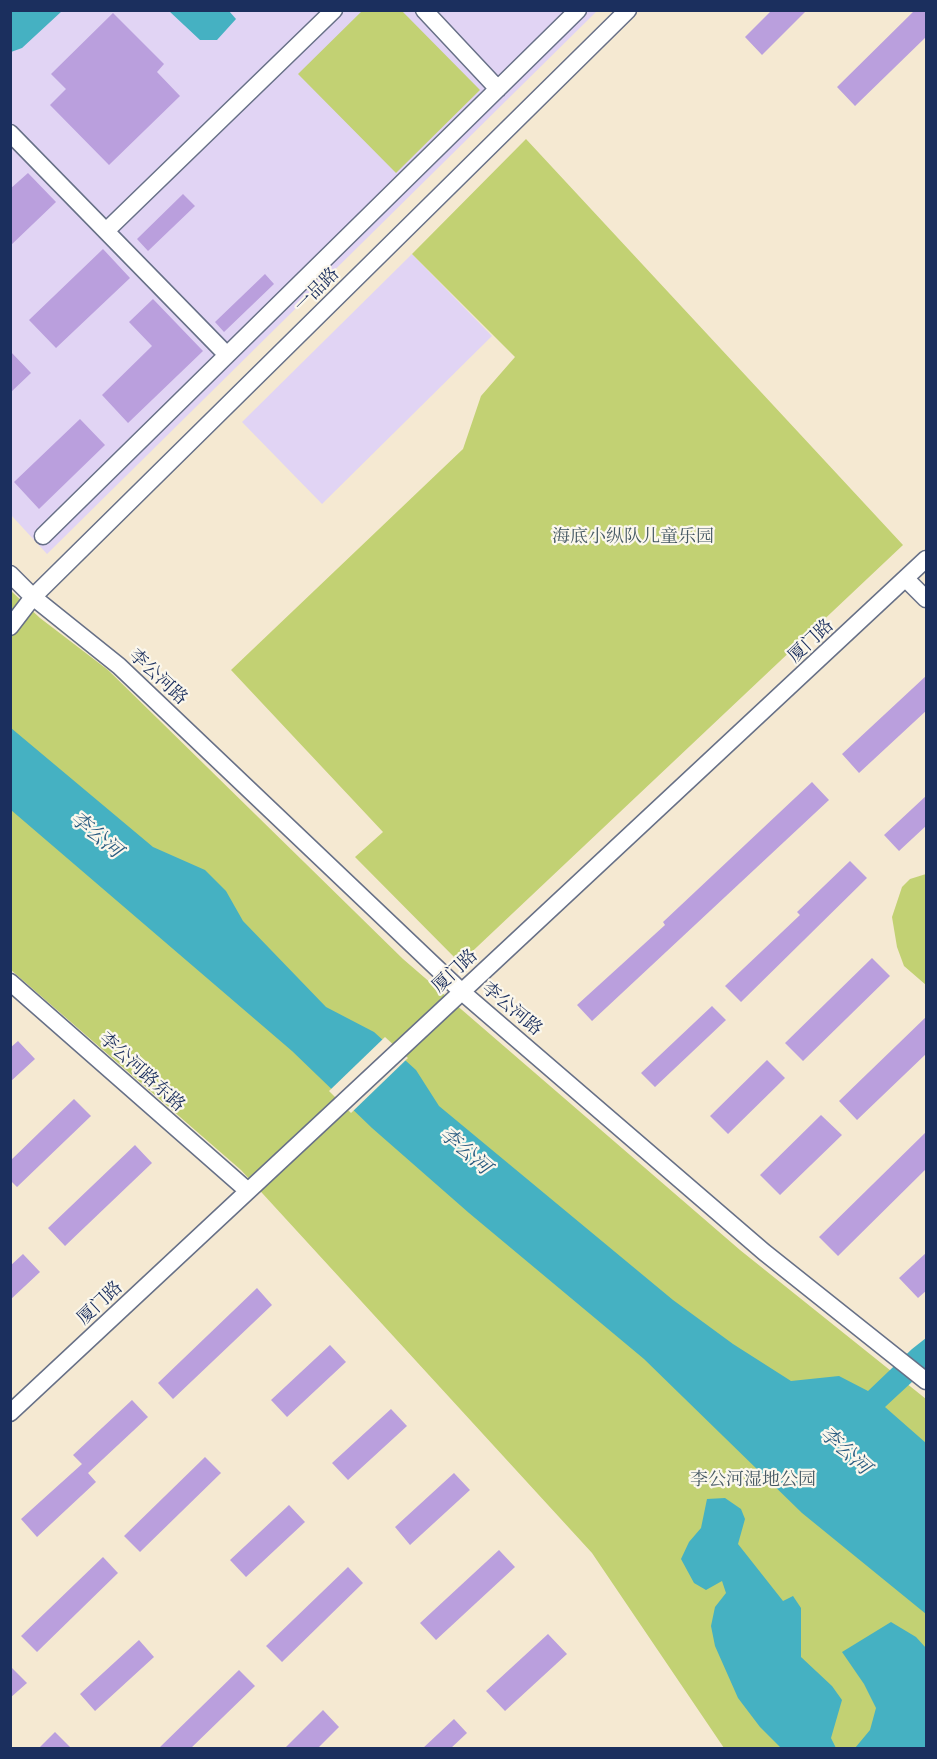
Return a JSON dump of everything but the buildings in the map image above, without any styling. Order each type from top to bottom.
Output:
[{"type":"street","points":[[106,231],[334,10]]},
{"type":"street","points":[[424,10],[498,89]]},
{"type":"street","points":[[44,536],[578,10]]},
{"type":"street","name":"一品路","points":[[10,627],[33,597],[628,10]]},
{"type":"street","points":[[10,133],[227,356]]},
{"type":"street","name":"厦门路","points":[[10,1413],[927,559]]},
{"type":"street","name":"李公河路","points":[[10,574],[33,597],[119,666],[462,992],[764,1252],[924,1379]]},
{"type":"street","points":[[906,579],[927,599]]},
{"type":"street","name":"李公河路东路","points":[[10,981],[248,1191]]},
{"type":"shaded area","points":[[11,11],[597,11],[47,554],[11,515]]},
{"type":"shaded area","points":[[412,254],[492,336],[322,504],[242,422]]},
{"type":"green space","points":[[362,11],[402,11],[480,90],[396,173],[298,74]]},
{"type":"green space","name":"海底小纵队儿童乐园","points":[[526,139],[903,545],[460,963],[355,857],[383,832],[231,670],[463,449],[481,396],[515,357],[412,254]]},
{"type":"green space","name":"李公河湿地公园","points":[[10,590],[40,618],[108,670],[403,959],[740,1250],[926,1399],[926,1748],[724,1748],[592,1553],[241,1170],[11,970]]},
{"type":"green space","points":[[926,874],[926,985],[904,966],[897,947],[892,917],[902,887],[910,879]]},
{"type":"water","points":[[11,10],[62,11],[22,48],[11,52]]},
{"type":"water","points":[[169,11],[229,11],[236,19],[217,40],[200,40]]},
{"type":"water","name":"李公河","points":[[11,728],[153,847],[205,870],[226,891],[243,921],[326,1007],[374,1032],[416,1070],[439,1106],[673,1300],[733,1344],[791,1381],[839,1376],[868,1391],[926,1338],[926,1369],[885,1407],[926,1443],[926,1614],[802,1513],[644,1359],[469,1213],[372,1128],[292,1051],[11,810]]},
{"type":"water","points":[[725,1498],[741,1509],[745,1519],[738,1544],[783,1601],[793,1596],[801,1608],[801,1657],[832,1686],[842,1700],[831,1738],[836,1748],[781,1748],[760,1727],[738,1698],[715,1646],[711,1626],[715,1607],[726,1593],[722,1581],[706,1590],[694,1583],[681,1559],[689,1542],[701,1528],[707,1499]]},
{"type":"water","points":[[891,1622],[916,1637],[926,1648],[926,1748],[855,1748],[870,1730],[876,1708],[864,1684],[842,1652]]},
{"type":"pier","points":[[385,1037],[408,1058],[351,1113],[329,1091]]}]
